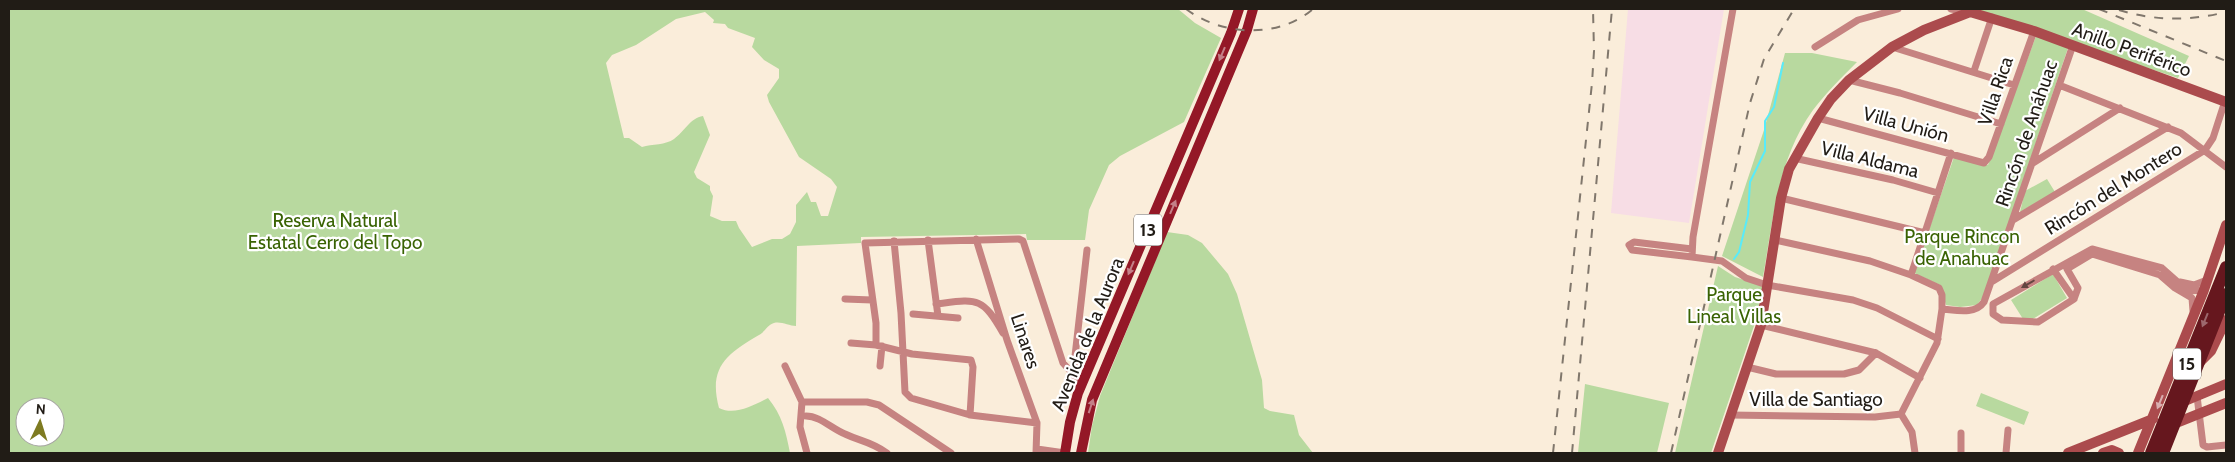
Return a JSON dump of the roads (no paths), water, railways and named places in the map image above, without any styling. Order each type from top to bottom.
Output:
[{"type":"highway","name":"15","points":[[2151,453],[2225,271]]},
{"type":"highway","name":"15","points":[[2163,453],[2176,423],[2191,398],[2200,363],[2226,294]]},
{"type":"main road","name":"Avenida de la Aurora","points":[[1065,453],[1070,422],[1078,393],[1231,33],[1239,9]]},
{"type":"main road","name":"Avenida de la Aurora","points":[[1081,453],[1092,400],[1247,30],[1253,9]]},
{"type":"street","points":[[1692,253],[1733,9]]},
{"type":"street","points":[[1815,47],[1858,20],[1898,9]]},
{"type":"street","points":[[1951,9],[1970,12]]},
{"type":"street","points":[[1718,453],[1761,325],[1781,198],[1794,158],[1818,118],[1849,80],[1892,47],[1924,30],[1970,12]]},
{"type":"street","name":"Anillo Periférico","points":[[1970,12],[2034,31],[2226,102]]},
{"type":"street","points":[[1974,72],[1992,17]]},
{"type":"street","name":"Villa Rica","points":[[1986,162],[2034,31]]},
{"type":"street","name":"Rincón de Anáhuac","points":[[1942,309],[1971,311],[1979,308],[1984,302],[1993,281],[2073,45]]},
{"type":"street","points":[[1892,47],[2014,85]]},
{"type":"street","points":[[1849,80],[1900,93],[2001,124]]},
{"type":"street","points":[[2059,85],[2181,133],[2226,167]]},
{"type":"street","name":"Rincón del Montero","points":[[1993,281],[2205,150],[2213,138],[2226,102]]},
{"type":"street","points":[[2033,163],[2120,108]]},
{"type":"street","name":"Villa Unión","points":[[1818,118],[1951,153],[1981,163],[1986,162]]},
{"type":"street","points":[[2013,220],[2168,127]]},
{"type":"street","points":[[1911,275],[1951,153]]},
{"type":"street","name":"Villa Aldama","points":[[1794,158],[1938,192]]},
{"type":"street","points":[[1781,198],[1925,233]]},
{"type":"street","points":[[2138,453],[2153,420],[2206,285],[2226,226]]},
{"type":"street","points":[[880,366],[876,323],[864,245],[868,242],[1017,238],[1023,241],[1063,363],[1072,374],[1078,393]]},
{"type":"street","name":"Linares","points":[[976,239],[1007,340],[1037,423],[1037,451]]},
{"type":"street","points":[[928,240],[938,316]]},
{"type":"street","points":[[1774,240],[1870,261],[1911,275],[1939,288],[1942,295],[1942,309],[1938,339],[1901,414],[1912,432],[1914,453]]},
{"type":"street","points":[[894,241],[904,352],[905,392],[911,398],[970,415],[1037,423]]},
{"type":"street","points":[[1679,252],[1658,245],[1632,242],[1629,245],[1632,250],[1657,253],[1692,253],[1722,262],[1741,276],[1768,285],[1853,300],[1877,308],[1938,339]]},
{"type":"street","points":[[1657,253],[1658,245]]},
{"type":"street","points":[[1072,374],[1087,250]]},
{"type":"street","points":[[2091,252],[2067,269],[2068,274],[2078,288],[2074,299],[2038,322],[2002,320],[1992,314],[1993,304],[2053,269],[2091,252],[2166,271],[2177,281],[2194,286],[2206,285]]},
{"type":"street","points":[[2053,269],[2074,299]]},
{"type":"street","points":[[2153,269],[2192,298],[2192,320]]},
{"type":"street","points":[[845,299],[872,300]]},
{"type":"street","points":[[936,304],[967,301],[982,304],[988,308],[1007,340]]},
{"type":"street","points":[[912,314],[958,318]]},
{"type":"street","points":[[2200,363],[2211,351],[2226,320]]},
{"type":"street","points":[[1761,325],[1876,353],[1920,378]]},
{"type":"street","points":[[851,343],[971,360],[973,367],[970,415]]},
{"type":"street","points":[[1747,367],[1776,374],[1844,374],[1859,370],[1876,353]]},
{"type":"street","points":[[785,366],[802,402],[800,427],[807,453]]},
{"type":"street","points":[[2226,384],[2191,398],[2199,414],[2204,446],[2207,448],[2226,444]]},
{"type":"street","points":[[802,402],[867,402],[879,405],[951,453]]},
{"type":"street","points":[[2176,423],[2226,403]]},
{"type":"street","name":"Villa de Santiago","points":[[1730,414],[1875,417],[1901,414]]},
{"type":"street","points":[[806,416],[814,417],[844,434],[876,445],[887,453]]},
{"type":"street","points":[[2068,453],[2084,450],[2109,437],[2153,420]]},
{"type":"street","points":[[2006,453],[2008,430]]},
{"type":"street","points":[[1961,453],[1962,433]]},
{"type":"street","points":[[2109,437],[2111,452]]},
{"type":"street","points":[[873,453],[876,445]]},
{"type":"street","points":[[1037,451],[1065,453]]},
{"type":"waterway","points":[[1734,259],[1739,252],[1748,215],[1750,182],[1765,151],[1765,121],[1774,107],[1783,63]]},
{"type":"railway","points":[[1186,9],[1216,25],[1250,30],[1267,29],[1283,25],[1299,19],[1313,9]]},
{"type":"railway","points":[[1553,453],[1592,83],[1594,51],[1593,9]]},
{"type":"railway","points":[[1572,453],[1612,9]]},
{"type":"railway","points":[[1671,453],[1750,103],[1764,59],[1794,9]]},
{"type":"railway","points":[[2099,9],[2226,61]]},
{"type":"railway","points":[[2119,10],[2159,18],[2199,17],[2226,12]]},
{"type":"park label","name":"Reserva Natural Estatal Cerro del Topo","points":[[335,231]]},
{"type":"park label","name":"Parque Rincon de Anahuac","points":[[1962,247]]},
{"type":"park label","name":"Parque Lineal Villas","points":[[1734,305]]}]
